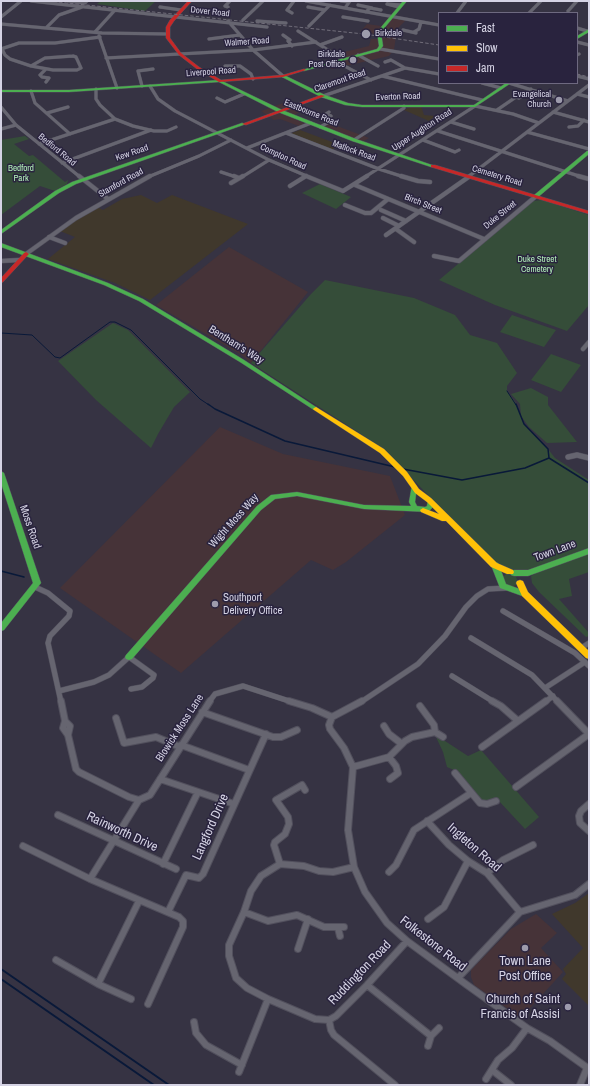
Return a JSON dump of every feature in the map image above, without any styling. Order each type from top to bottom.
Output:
[{"type":"main road","points":[[168,34],[168,27],[178,13],[190,1]]},
{"type":"main road","points":[[380,49],[381,41],[379,32],[402,5]]},
{"type":"main road","points":[[578,37],[588,30]]},
{"type":"main road","name":"Eastbourne Road","points":[[168,34],[168,38],[180,54],[198,68],[244,94],[310,124],[400,155]]},
{"type":"main road","name":"Liverpool Road","points":[[1,91],[117,88],[283,76],[380,49]]},
{"type":"main road","name":"Everton Road","points":[[283,76],[323,96],[347,104],[362,106],[475,106]]},
{"type":"main road","name":"Upper Aughton Road","points":[[475,106],[507,84]]},
{"type":"main road","name":"Claremont Road","points":[[280,111],[323,96]]},
{"type":"main road","name":"Kew Road","points":[[1,232],[57,192],[83,179],[280,111]]},
{"type":"main road","name":"Duke Street","points":[[535,197],[589,151]]},
{"type":"main road","name":"Cemetery Road","points":[[400,155],[589,213]]},
{"type":"main road","name":"Bentham's Way","points":[[1,244],[106,284],[141,300],[240,360],[382,451],[401,470],[424,497]]},
{"type":"main road","points":[[1,281],[26,254]]},
{"type":"main road","name":"Moss Road","points":[[1,474],[36,578],[35,587]]},
{"type":"main road","points":[[414,487],[413,506],[420,510],[439,516],[452,524]]},
{"type":"main road","name":"Wight Moss Way","points":[[129,657],[259,508],[273,497],[297,494],[364,507],[420,510]]},
{"type":"main road","points":[[413,501],[418,497],[424,497],[494,565],[518,576],[525,594],[581,648],[588,661]]},
{"type":"main road","name":"Wight Moss Way","points":[[397,509],[413,501]]},
{"type":"main road","points":[[420,510],[430,506],[430,502]]},
{"type":"main road","name":"Town Lane","points":[[512,573],[528,573],[589,551]]},
{"type":"main road","points":[[494,565],[503,586],[525,594]]},
{"type":"main road","points":[[500,580],[502,574],[512,573]]},
{"type":"main road","name":"Town Lane","points":[[520,583],[528,573]]},
{"type":"main road","points":[[510,588],[517,587],[520,583]]},
{"type":"main road","points":[[1,628],[35,587]]},
{"type":"street","points":[[1,17],[21,1]]},
{"type":"street","name":"Dover Road","points":[[31,1],[115,10],[178,13],[267,27]]},
{"type":"street","points":[[68,1],[85,3],[87,1]]},
{"type":"street","points":[[226,7],[230,1]]},
{"type":"street","points":[[244,20],[263,1]]},
{"type":"street","points":[[292,12],[287,10],[294,1]]},
{"type":"street","points":[[306,1],[324,2],[330,5],[438,25]]},
{"type":"street","points":[[341,1],[350,2]]},
{"type":"street","points":[[458,12],[466,1]]},
{"type":"street","points":[[530,12],[541,1]]},
{"type":"street","points":[[568,11],[577,1]]},
{"type":"street","points":[[345,8],[350,2]]},
{"type":"street","points":[[309,26],[330,5]]},
{"type":"street","points":[[358,5],[381,10]]},
{"type":"street","points":[[46,28],[59,15],[83,6]]},
{"type":"street","points":[[160,7],[178,13]]},
{"type":"street","points":[[308,7],[325,10]]},
{"type":"street","points":[[356,19],[372,8]]},
{"type":"street","points":[[97,32],[115,10]]},
{"type":"street","points":[[319,16],[316,15],[320,10]]},
{"type":"street","points":[[343,17],[368,21]]},
{"type":"street","points":[[225,18],[231,18]]},
{"type":"street","points":[[237,19],[286,24]]},
{"type":"street","points":[[228,22],[254,50],[283,76]]},
{"type":"street","points":[[403,30],[415,32],[419,29],[421,22]]},
{"type":"street","points":[[1,24],[97,32],[168,34]]},
{"type":"street","points":[[578,28],[588,30]]},
{"type":"street","points":[[298,31],[316,42],[338,60],[371,80]]},
{"type":"street","points":[[97,32],[117,88]]},
{"type":"street","points":[[208,40],[240,35]]},
{"type":"street","points":[[283,35],[290,40],[288,41],[292,46]]},
{"type":"street","points":[[31,66],[45,58],[73,56],[76,57],[81,68],[77,70],[45,70],[31,66],[10,59],[5,55],[2,49],[9,45],[19,43],[55,43],[100,37]]},
{"type":"street","points":[[320,45],[342,37]]},
{"type":"street","name":"Walmer Road","points":[[106,58],[254,50],[316,42]]},
{"type":"street","points":[[578,42],[589,45]]},
{"type":"street","points":[[380,49],[438,59]]},
{"type":"street","points":[[358,55],[378,66]]},
{"type":"street","points":[[385,62],[391,60],[405,68],[438,74]]},
{"type":"street","points":[[225,66],[240,66],[250,73],[253,79]]},
{"type":"street","points":[[142,86],[138,71],[153,68]]},
{"type":"street","name":"Claremont Road","points":[[323,96],[405,68]]},
{"type":"street","points":[[45,70],[40,75],[42,77],[49,78],[46,82]]},
{"type":"street","points":[[382,76],[482,100]]},
{"type":"street","points":[[578,76],[589,79]]},
{"type":"street","points":[[486,84],[501,88]]},
{"type":"street","points":[[513,84],[568,101]]},
{"type":"street","points":[[386,235],[468,177],[589,85]]},
{"type":"street","name":"Compton Road","points":[[150,86],[154,94],[166,106],[269,160],[343,192]]},
{"type":"street","points":[[96,89],[96,99],[100,105],[115,119],[133,126],[151,130],[167,130],[176,127]]},
{"type":"street","points":[[497,110],[516,97],[519,98],[531,89]]},
{"type":"street","points":[[31,91],[35,103],[70,134]]},
{"type":"street","points":[[217,98],[224,102],[244,94]]},
{"type":"street","points":[[577,94],[589,97]]},
{"type":"street","points":[[354,140],[404,108],[404,106]]},
{"type":"street","points":[[475,106],[497,110],[539,123]]},
{"type":"street","name":"Upper Aughton Road","points":[[343,192],[475,106]]},
{"type":"street","points":[[46,113],[68,107]]},
{"type":"street","name":"Bedford Road","points":[[1,108],[16,125],[108,199]]},
{"type":"street","points":[[553,112],[589,122]]},
{"type":"street","points":[[1,114],[5,113]]},
{"type":"street","points":[[320,127],[329,122],[327,115]]},
{"type":"street","points":[[39,144],[115,119]]},
{"type":"street","points":[[568,127],[578,126],[584,120]]},
{"type":"street","points":[[451,122],[474,129]]},
{"type":"street","points":[[247,148],[310,124]]},
{"type":"street","points":[[1,129],[16,125]]},
{"type":"street","points":[[62,162],[151,130]]},
{"type":"street","points":[[438,131],[589,180]]},
{"type":"street","points":[[527,132],[589,151]]},
{"type":"street","name":"Matlock Road","points":[[286,134],[379,169],[418,181],[430,182]]},
{"type":"street","name":"Stamford Road","points":[[26,254],[76,218],[147,177],[199,156],[231,140]]},
{"type":"street","points":[[423,140],[455,152],[459,150]]},
{"type":"street","points":[[231,183],[269,160]]},
{"type":"street","points":[[223,173],[231,174],[239,178]]},
{"type":"street","points":[[290,186],[306,176]]},
{"type":"street","points":[[416,186],[418,181]]},
{"type":"street","name":"Birch Street","points":[[354,185],[484,239]]},
{"type":"street","name":"Duke Street","points":[[434,256],[459,260],[535,197]]},
{"type":"street","points":[[345,205],[365,213],[371,213],[388,199]]},
{"type":"street","points":[[381,210],[406,221]]},
{"type":"street","points":[[383,218],[414,242]]},
{"type":"street","points":[[49,237],[66,243]]},
{"type":"street","points":[[1,260],[19,260]]},
{"type":"street","points":[[583,349],[589,342]]},
{"type":"street","points":[[568,457],[577,455],[589,458]]},
{"type":"street","points":[[332,717],[356,705],[418,664],[445,636],[466,607],[477,596],[493,588],[500,580]]},
{"type":"street","points":[[35,587],[48,593],[70,611],[69,616],[52,633],[48,643],[65,721],[63,728],[68,735],[76,769],[79,772],[119,792],[139,800]]},
{"type":"street","points":[[493,588],[510,588]]},
{"type":"street","points":[[503,611],[588,661],[545,688]]},
{"type":"street","points":[[471,638],[532,675],[589,734],[516,788]]},
{"type":"street","points":[[581,648],[589,643]]},
{"type":"street","points":[[59,691],[110,676],[129,657],[154,675],[153,678],[142,687],[131,689]]},
{"type":"street","points":[[452,676],[501,706],[518,721]]},
{"type":"street","name":"Blowick Moss Lane","points":[[90,879],[139,800],[150,794],[215,694],[242,686],[312,708],[322,714],[332,717]]},
{"type":"street","points":[[482,747],[553,696]]},
{"type":"street","points":[[420,706],[434,725],[435,732]]},
{"type":"street","points":[[202,712],[278,738],[296,730]]},
{"type":"street","name":"Folkestone Road","points":[[332,717],[329,725],[330,729],[344,748],[353,767],[348,830],[354,867],[365,892],[373,904],[387,923],[407,941],[527,1028],[550,1041],[588,1069]]},
{"type":"street","points":[[116,718],[124,743],[150,736],[156,737],[249,770]]},
{"type":"street","points":[[384,726],[389,734],[402,744]]},
{"type":"street","points":[[353,767],[389,757],[402,744],[412,737],[435,732],[443,737]]},
{"type":"street","name":"Langford Drive","points":[[168,912],[186,875],[202,877],[266,734]]},
{"type":"street","points":[[389,757],[396,766],[398,773],[404,777]]},
{"type":"street","points":[[390,779],[398,773]]},
{"type":"street","points":[[455,774],[471,793],[483,804],[496,801]]},
{"type":"street","points":[[160,779],[234,804]]},
{"type":"street","points":[[304,784],[276,800],[288,817],[289,824],[285,834],[275,842],[274,845],[280,864],[304,866],[319,871],[333,872],[354,867]]},
{"type":"street","points":[[163,864],[198,792]]},
{"type":"street","points":[[390,872],[396,866],[414,830],[471,793]]},
{"type":"street","points":[[589,804],[579,814],[580,823],[589,831]]},
{"type":"street","name":"Rainworth Drive","points":[[58,815],[113,842],[176,869]]},
{"type":"street","name":"Ingleton Road","points":[[427,821],[449,845],[468,861],[487,873],[520,912]]},
{"type":"street","points":[[487,873],[503,860],[533,845]]},
{"type":"street","points":[[23,846],[90,879],[179,917],[184,924],[148,1004]]},
{"type":"street","points":[[428,919],[444,907],[468,861]]},
{"type":"street","name":"Ruddington Road","points":[[280,864],[261,876],[255,883],[250,891],[244,912],[229,945],[229,956],[233,972],[246,988],[315,1019],[329,1020],[336,1016],[368,985],[407,941]]},
{"type":"street","points":[[458,978],[520,912],[575,895],[589,884]]},
{"type":"street","points":[[98,984],[139,901]]},
{"type":"street","points":[[244,912],[268,921],[297,915],[324,927],[341,928],[340,936]]},
{"type":"street","points":[[298,949],[308,919]]},
{"type":"street","points":[[56,960],[98,984],[131,999]]},
{"type":"street","points":[[368,985],[431,1036]]},
{"type":"street","points":[[194,1022],[193,1034],[206,1045],[240,1068],[268,999]]},
{"type":"street","points":[[329,1020],[331,1030],[334,1035],[386,1083],[395,1085]]},
{"type":"street","points":[[428,1046],[431,1036],[439,1028]]},
{"type":"street","points":[[486,1079],[498,1060],[512,1048],[527,1028]]},
{"type":"street","points":[[580,1085],[588,1069]]},
{"type":"street","points":[[492,1070],[511,1085]]},
{"type":"shaded area","points":[[388,18],[406,20],[397,29],[394,50],[389,56],[332,69],[324,65],[344,60],[336,54],[369,46],[371,39],[378,39],[376,34],[360,32],[367,24],[381,26]]},
{"type":"shaded area","points":[[283,103],[300,112],[290,117],[306,124],[299,126],[280,119],[274,120],[261,111]]},
{"type":"shaded area","points":[[421,106],[424,115],[435,116],[429,121],[404,110],[410,107]]},
{"type":"shaded area","points":[[329,123],[369,138],[364,141],[356,140],[322,127]]},
{"type":"shaded area","points":[[300,130],[340,145],[331,150],[289,134]]},
{"type":"shaded area","points":[[141,195],[157,203],[172,195],[248,224],[150,300],[115,283],[48,259],[75,237],[60,231],[77,219],[93,209],[96,209],[97,207],[103,210],[122,199]]},
{"type":"shaded area","points":[[229,247],[308,292],[251,363],[240,354],[156,305]]},
{"type":"shaded area","points":[[220,427],[283,454],[390,476],[405,515],[346,562],[333,570],[311,560],[181,673],[60,588]]},
{"type":"shaded area","points":[[589,893],[589,1006],[562,979],[566,974],[563,969],[583,948],[552,914],[575,903]]},
{"type":"shaded area","points":[[536,914],[557,933],[541,948],[563,972],[521,1018],[474,985],[471,977],[471,970],[511,929]]},
{"type":"green space","points":[[101,1],[156,1],[145,11],[97,4]]},
{"type":"green space","name":"Bedford Park","points":[[25,136],[29,139],[14,144],[29,156],[33,155],[65,182],[68,180],[67,184],[55,191],[40,186],[1,215],[1,140]]},
{"type":"green space","points":[[320,184],[351,197],[336,209],[302,193]]},
{"type":"green space","name":"Duke Street Cemetery","points":[[542,200],[589,215],[589,305],[567,331],[495,305],[439,280],[533,201]]},
{"type":"green space","points":[[325,280],[414,298],[455,315],[470,335],[497,343],[517,373],[507,386],[507,391],[515,402],[524,424],[555,458],[589,480],[589,548],[521,574],[516,577],[518,582],[516,585],[511,587],[506,585],[502,578],[506,574],[384,449],[251,363]]},
{"type":"green space","points":[[512,315],[556,330],[544,347],[500,332]]},
{"type":"green space","points":[[113,323],[128,330],[190,392],[174,407],[151,448],[96,400],[58,361]]},
{"type":"green space","points":[[551,354],[581,365],[561,392],[531,380]]},
{"type":"green space","points":[[531,388],[548,397],[548,405],[577,442],[547,443],[529,427],[521,416],[520,404],[511,394]]},
{"type":"green space","points":[[589,554],[589,572],[569,579],[572,596],[559,599],[589,633],[589,636],[586,637],[539,592],[532,583],[531,576]]},
{"type":"green space","points":[[436,737],[468,756],[481,750],[539,817],[525,829],[498,800],[484,803],[456,771],[447,767],[443,752]]},
{"type":"waterway","points":[[1,333],[32,335],[55,357],[60,358],[110,322],[115,322],[131,330],[200,399],[209,405]]},
{"type":"waterway","points":[[507,391],[516,405]]},
{"type":"waterway","points":[[208,404],[215,409],[285,441],[395,467]]},
{"type":"waterway","points":[[516,404],[524,424],[548,449],[549,458]]},
{"type":"waterway","points":[[403,469],[462,480],[525,468],[549,458]]},
{"type":"waterway","points":[[549,458],[589,483]]},
{"type":"waterway","points":[[1,571],[24,577]]},
{"type":"waterway","points":[[1,969],[169,1085]]},
{"type":"waterway","points":[[1,979],[154,1085]]},
{"type":"railway","points":[[48,1],[364,34],[438,45]]},
{"type":"railway","points":[[578,74],[589,77]]},
{"type":"traffic: fast","points":[[304,70],[378,50],[381,46],[379,32],[405,1]]},
{"type":"traffic: fast","points":[[578,37],[589,30]]},
{"type":"traffic: fast","points":[[283,76],[323,96],[347,104],[362,106],[475,106],[508,84]]},
{"type":"traffic: fast","points":[[1,91],[69,91],[220,81],[280,111],[354,140],[433,166]]},
{"type":"traffic: fast","points":[[1,232],[57,192],[74,183],[244,124]]},
{"type":"traffic: fast","points":[[535,197],[589,152]]},
{"type":"traffic: fast","points":[[1,245],[106,284],[141,300],[242,361],[316,409]]},
{"type":"traffic: fast","points":[[1,473],[37,583],[1,628]]},
{"type":"traffic: fast","points":[[414,487],[412,502],[415,508],[426,510],[430,507],[430,502]]},
{"type":"traffic: fast","points":[[129,657],[259,508],[273,497],[297,494],[364,507],[417,509]]},
{"type":"traffic: fast","points":[[514,573],[528,573],[589,551]]},
{"type":"traffic: fast","points":[[495,565],[503,586],[525,594]]},
{"type":"traffic: slow","points":[[316,409],[382,451],[405,474],[417,491],[429,500],[494,565],[510,572]]},
{"type":"traffic: slow","points":[[423,510],[444,519]]},
{"type":"traffic: slow","points":[[520,583],[525,594],[589,656]]},
{"type":"traffic: jam","points":[[190,1],[172,20],[168,27],[168,38],[180,54],[198,68],[220,81],[283,76],[304,70]]},
{"type":"traffic: jam","points":[[244,124],[323,96]]},
{"type":"traffic: jam","points":[[433,166],[589,213]]},
{"type":"traffic: jam","points":[[1,281],[26,254]]},
{"type":"place","name":"Birkdale","points":[[366,34]]},
{"type":"place","name":"Birkdale Post Office","points":[[353,60]]},
{"type":"place","name":"Evangelical Church","points":[[559,100]]},
{"type":"place","name":"Southport Delivery Office","points":[[215,604]]},
{"type":"place","name":"Town Lane Post Office","points":[[525,948]]},
{"type":"place","name":"Church of Saint Francis of Assisi","points":[[568,1007]]}]
